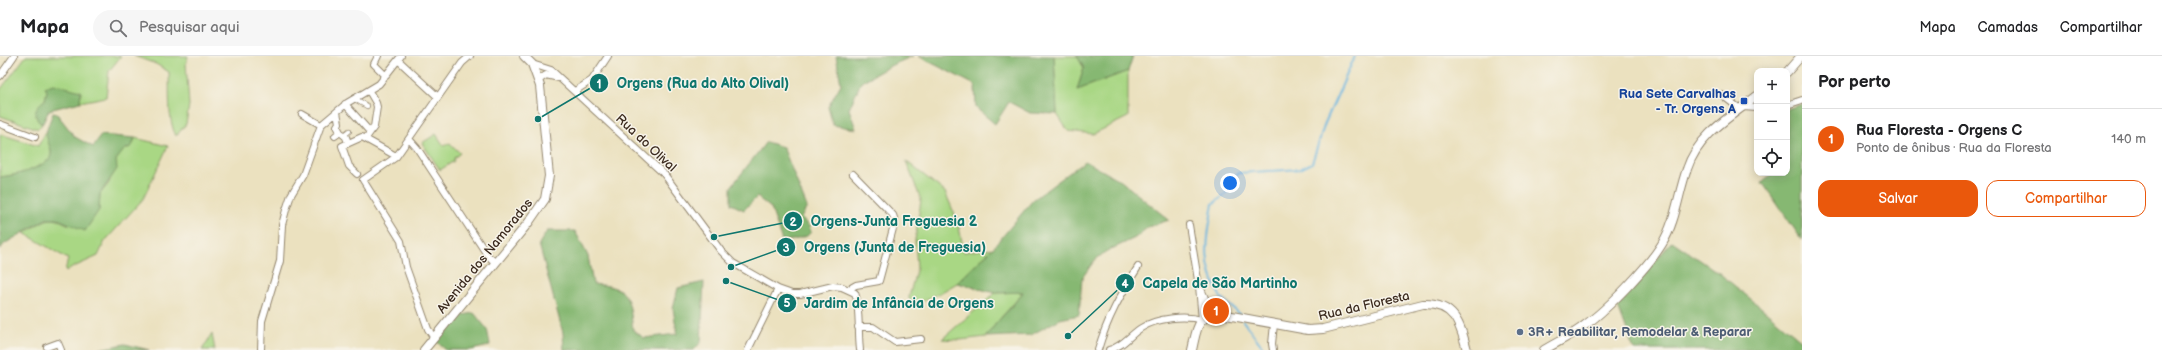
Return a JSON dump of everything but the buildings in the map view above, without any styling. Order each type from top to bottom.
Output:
[{"type":"street","points":[[0,76],[14,56]]},
{"type":"street","points":[[378,56],[374,64],[386,76]]},
{"type":"street","points":[[434,338],[428,329],[406,266],[401,241],[363,180],[396,156],[462,63],[470,56]]},
{"type":"street","name":"Avenida dos Namorados","points":[[428,349],[434,338],[533,218],[545,199],[549,176],[539,80],[532,64],[524,56]]},
{"type":"street","points":[[575,91],[592,80],[608,56]]},
{"type":"street","points":[[1790,69],[1801,56]]},
{"type":"street","points":[[261,350],[262,321],[280,261],[282,225],[286,210],[291,196],[304,175],[321,125],[345,104],[379,84],[399,58],[438,97]]},
{"type":"street","name":"Rua do Olival","points":[[532,64],[551,70],[664,174],[683,201],[732,262],[778,289],[792,294],[833,286],[848,289]]},
{"type":"street","points":[[539,80],[546,75],[563,80]]},
{"type":"street","points":[[366,138],[374,127],[377,104],[369,91]]},
{"type":"street","points":[[1722,94],[1742,108],[1754,108]]},
{"type":"street","points":[[1544,350],[1584,326],[1597,316],[1650,261],[1671,227],[1686,169],[1692,155],[1711,131],[1754,98]]},
{"type":"street","points":[[355,99],[367,106]]},
{"type":"street","points":[[1790,104],[1802,100]]},
{"type":"street","points":[[345,104],[370,132]]},
{"type":"street","points":[[337,112],[339,123],[336,126],[349,143]]},
{"type":"street","points":[[302,114],[321,125]]},
{"type":"street","points":[[0,124],[35,137]]},
{"type":"street","points":[[357,174],[349,166],[342,146],[362,137],[396,156]]},
{"type":"street","points":[[408,139],[417,148],[488,256],[496,263]]},
{"type":"street","points":[[848,289],[856,285],[879,281],[896,226],[893,215],[854,174]]},
{"type":"street","points":[[1189,225],[1199,286],[1202,320]]},
{"type":"street","points":[[1098,350],[1105,324],[1122,292],[1138,267]]},
{"type":"street","points":[[1192,350],[1198,326],[1202,320],[1212,314],[1199,286]]},
{"type":"street","points":[[748,350],[778,289]]},
{"type":"street","points":[[848,289],[855,293],[858,299],[860,350]]},
{"type":"street","name":"Rua da Floresta","points":[[1212,314],[1246,318],[1308,330],[1323,329],[1423,304],[1435,304],[1445,308],[1458,322],[1467,350]]},
{"type":"street","points":[[1109,350],[1115,349],[1150,323],[1192,317],[1202,320]]},
{"type":"street","points":[[1274,324],[1272,344],[1274,350]]},
{"type":"street","points":[[858,328],[873,327],[894,342],[921,339]]},
{"type":"street","points":[[47,347],[58,343],[61,350]]},
{"type":"green space","points":[[26,56],[121,56],[109,71],[106,97],[80,102],[81,91],[47,91],[40,123],[43,123],[38,129],[0,116],[0,90]]},
{"type":"green space","points":[[134,56],[188,56],[186,63],[189,105],[186,124],[176,136],[170,114],[169,72],[156,64]]},
{"type":"green space","points":[[836,56],[913,56],[892,65],[861,82],[849,109],[856,129],[833,125],[828,107],[841,84]]},
{"type":"green space","points":[[918,56],[1054,56],[1057,114],[1030,113],[1009,102],[995,124],[976,108],[975,85]]},
{"type":"green space","points":[[1054,56],[1077,56],[1084,68],[1077,90],[1128,71],[1128,117],[1093,134],[1068,131],[1057,114]]},
{"type":"green space","points":[[1077,56],[1133,56],[1128,71],[1077,90],[1084,68]]},
{"type":"green space","points":[[53,84],[81,91],[80,102],[49,110],[43,123],[40,123],[36,117],[37,107],[45,100],[47,91],[45,87]]},
{"type":"green space","points":[[1802,104],[1802,240],[1762,182],[1769,176],[1790,176],[1790,108]]},
{"type":"green space","points":[[53,113],[57,114],[75,137],[93,147],[101,135],[135,138],[132,146],[124,150],[116,160],[117,169],[100,194],[99,210],[85,231],[58,219],[46,219],[4,244],[0,250],[0,177],[26,171],[45,163],[50,159],[51,150],[47,138],[47,132]]},
{"type":"green space","points":[[47,130],[51,159],[27,171],[0,177],[0,134],[38,146]]},
{"type":"green space","points":[[436,134],[444,146],[450,143],[460,153],[453,159],[454,161],[440,170],[422,143]]},
{"type":"green space","points":[[135,138],[168,146],[143,199],[105,241],[98,256],[65,271],[68,259],[24,233],[45,220],[55,219],[69,225],[99,210],[100,194],[109,183],[116,160],[124,149],[132,146]]},
{"type":"green space","points":[[766,142],[783,147],[807,207],[801,218],[809,226],[811,232],[807,236],[794,240],[782,241],[771,208],[757,197],[744,210],[731,204],[731,187]]},
{"type":"green space","points":[[906,161],[945,192],[958,222],[964,252],[993,248],[957,283],[911,307],[909,297],[917,267],[915,240],[921,200]]},
{"type":"green space","points":[[1085,161],[1121,181],[1169,220],[1148,227],[1135,238],[1105,252],[1094,261],[1082,278],[1079,315],[1060,319],[1031,335],[986,337],[1023,292],[995,293],[957,283],[993,248],[1033,200]]},
{"type":"green space","points":[[547,231],[575,231],[588,256],[593,284],[612,287],[620,290],[624,294],[631,312],[633,330],[644,338],[677,334],[673,308],[678,288],[704,282],[701,342],[694,350],[564,350],[563,333],[539,244]]},
{"type":"green space","points":[[1672,241],[1719,273],[1802,341],[1802,350],[1634,350],[1618,307]]},
{"type":"green space","points":[[1023,292],[986,337],[960,340],[942,339],[995,293]]},
{"type":"green space","points":[[474,313],[487,329],[490,344],[489,346],[471,350],[446,350],[436,341],[463,315]]},
{"type":"green space","points":[[212,334],[215,350],[202,350]]},
{"type":"green space","points":[[125,344],[149,350],[99,350],[99,349]]},
{"type":"waterway","points":[[1240,315],[1220,296],[1210,272],[1207,250],[1213,204],[1226,194],[1232,180],[1239,173],[1300,169],[1312,163],[1325,123],[1355,56]]},
{"type":"waterway","points":[[1243,321],[1265,350]]},
{"type":"place","name":"Rua Sete Carvalhas - Tr. Orgens A","points":[[1744,101]]},
{"type":"place","name":"Orgens (Rua do Alto Olival)","points":[[538,119]]},
{"type":"place","name":"Orgens-Junta Freguesia 2","points":[[714,237]]},
{"type":"place","name":"Orgens (Junta de Freguesia)","points":[[731,267]]},
{"type":"place","name":"Jardim de Infância de Orgens","points":[[726,281]]},
{"type":"place","name":"Rua Floresta - Orgens C","points":[[1216,311]]},
{"type":"place","name":"3R+ Reabilitar, Remodelar & Reparar","points":[[1520,332]]},
{"type":"place","name":"Capela de São Martinho","points":[[1068,336]]}]
